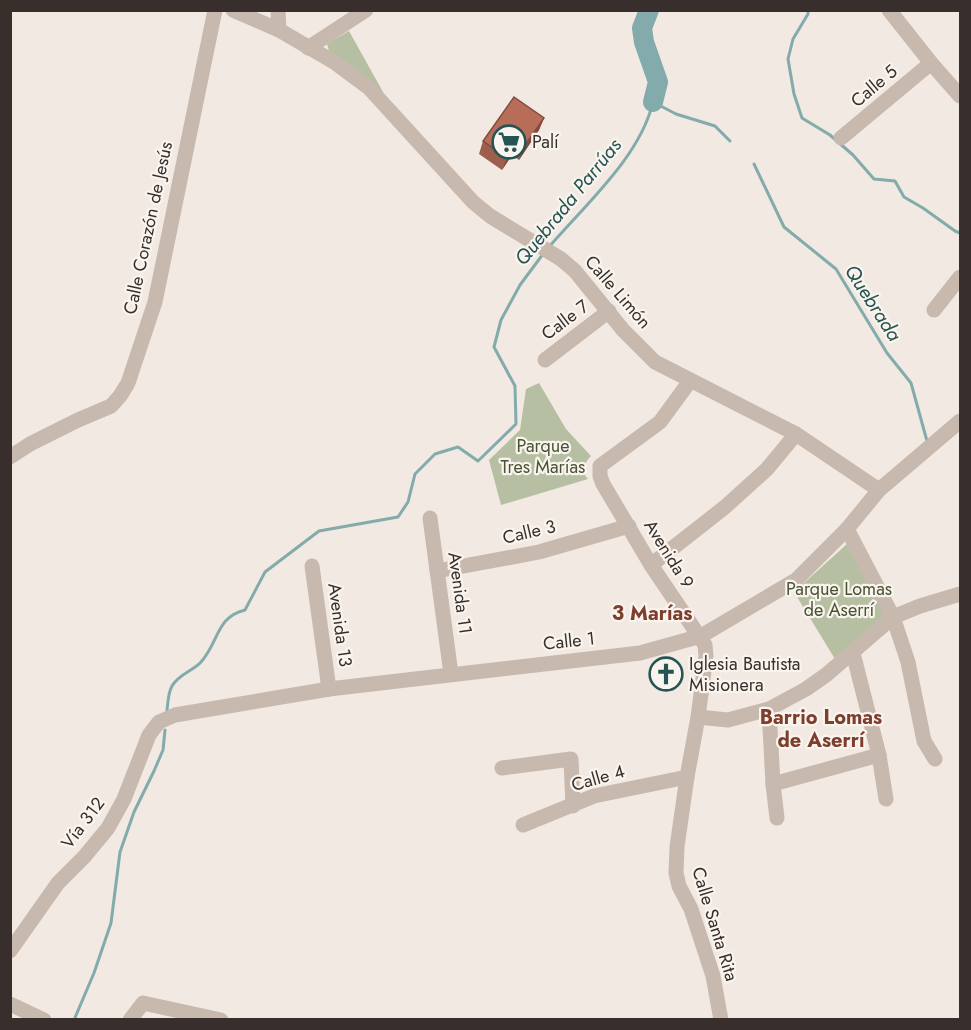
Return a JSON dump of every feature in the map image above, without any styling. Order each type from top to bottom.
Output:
[{"type":"street","name":"Calle Corazón de Jesús","points":[[10,457],[68,424],[111,406],[128,383],[155,302],[214,10]]},
{"type":"street","name":"Calle Limón","points":[[233,10],[279,30],[334,62],[369,88],[473,202],[490,216],[561,259],[575,271],[623,330],[655,362],[796,434],[879,490]]},
{"type":"street","points":[[278,10],[279,30]]},
{"type":"street","points":[[308,48],[366,10]]},
{"type":"street","points":[[889,10],[960,96]]},
{"type":"street","name":"Calle 5","points":[[841,138],[931,63]]},
{"type":"street","points":[[934,310],[958,283]]},
{"type":"street","name":"Calle 7","points":[[545,360],[609,311]]},
{"type":"street","name":"Avenida 9","points":[[678,840],[698,717],[706,656],[705,645],[651,564],[603,484],[600,466],[660,422],[690,381]]},
{"type":"street","name":"Calle 1","points":[[175,715],[329,689],[640,653],[701,636],[796,580],[847,529],[879,490],[960,420]]},
{"type":"street","points":[[651,564],[690,536],[733,500],[767,469],[796,434]]},
{"type":"street","name":"Avenida 11","points":[[430,518],[451,674]]},
{"type":"street","name":"Calle 3","points":[[437,571],[539,552],[629,526]]},
{"type":"street","points":[[847,529],[893,617],[908,662],[924,741],[935,759]]},
{"type":"street","name":"Avenida 13","points":[[312,566],[329,689]]},
{"type":"street","points":[[698,717],[728,720],[770,709],[806,689],[893,617],[960,594]]},
{"type":"street","points":[[853,652],[879,755],[886,799]]},
{"type":"street","points":[[770,709],[773,784],[777,818]]},
{"type":"street","name":"Vía 312","points":[[10,951],[58,883],[108,828],[124,799],[149,735],[159,722],[175,715]]},
{"type":"street","points":[[773,784],[879,755]]},
{"type":"street","points":[[502,768],[571,759],[573,806]]},
{"type":"street","name":"Calle 4","points":[[523,825],[594,796],[687,777]]},
{"type":"street","name":"Calle Santa Rita","points":[[678,840],[676,873],[679,886],[691,909],[713,976],[721,1020]]},
{"type":"street","points":[[130,1020],[143,1003],[221,1020]]},
{"type":"street","points":[[10,1004],[44,1020]]},
{"type":"green space","points":[[349,31],[388,101],[329,51],[327,44]]},
{"type":"green space","name":"Parque Tres Marías","points":[[539,383],[566,429],[591,456],[583,473],[588,479],[501,505],[489,460],[520,430],[526,389]]},
{"type":"green space","name":"Parque Lomas de Aserrí","points":[[847,544],[887,617],[835,659],[794,592]]},
{"type":"building","name":"Palí","points":[[514,97],[544,118],[523,148],[517,143],[507,158],[483,141]]},
{"type":"waterway","points":[[649,10],[642,28],[644,42],[658,82],[653,102]]},
{"type":"waterway","points":[[808,10],[808,14],[793,39],[788,59],[794,94],[802,118],[830,135],[853,155],[874,179],[895,181],[904,197],[960,233]]},
{"type":"waterway","name":"Quebrada Parrúas","points":[[549,247],[624,161],[646,122],[653,102],[676,114],[715,126],[730,141]]},
{"type":"waterway","name":"Quebrada","points":[[754,164],[784,227],[836,269],[887,353],[911,383],[927,441]]},
{"type":"waterway","name":"Quebrada Parrúas","points":[[167,710],[172,686],[178,678],[201,662],[228,618],[245,610],[265,572],[319,531],[398,517],[408,502],[415,474],[435,454],[458,447],[478,461],[516,424],[515,386],[494,347],[501,320],[520,285],[543,254]]},
{"type":"waterway","name":"Quebrada Parrúas","points":[[74,1020],[94,973],[111,923],[120,852],[134,812],[163,750],[165,730]]},
{"type":"place","name":"Palí","points":[[509,142]]},
{"type":"place","name":"Iglesia Bautista Misionera","points":[[666,674]]},
{"type":"district","name":"3 Marías","points":[[652,613]]},
{"type":"district","name":"Barrio Lomas de Aserrí","points":[[821,728]]}]
